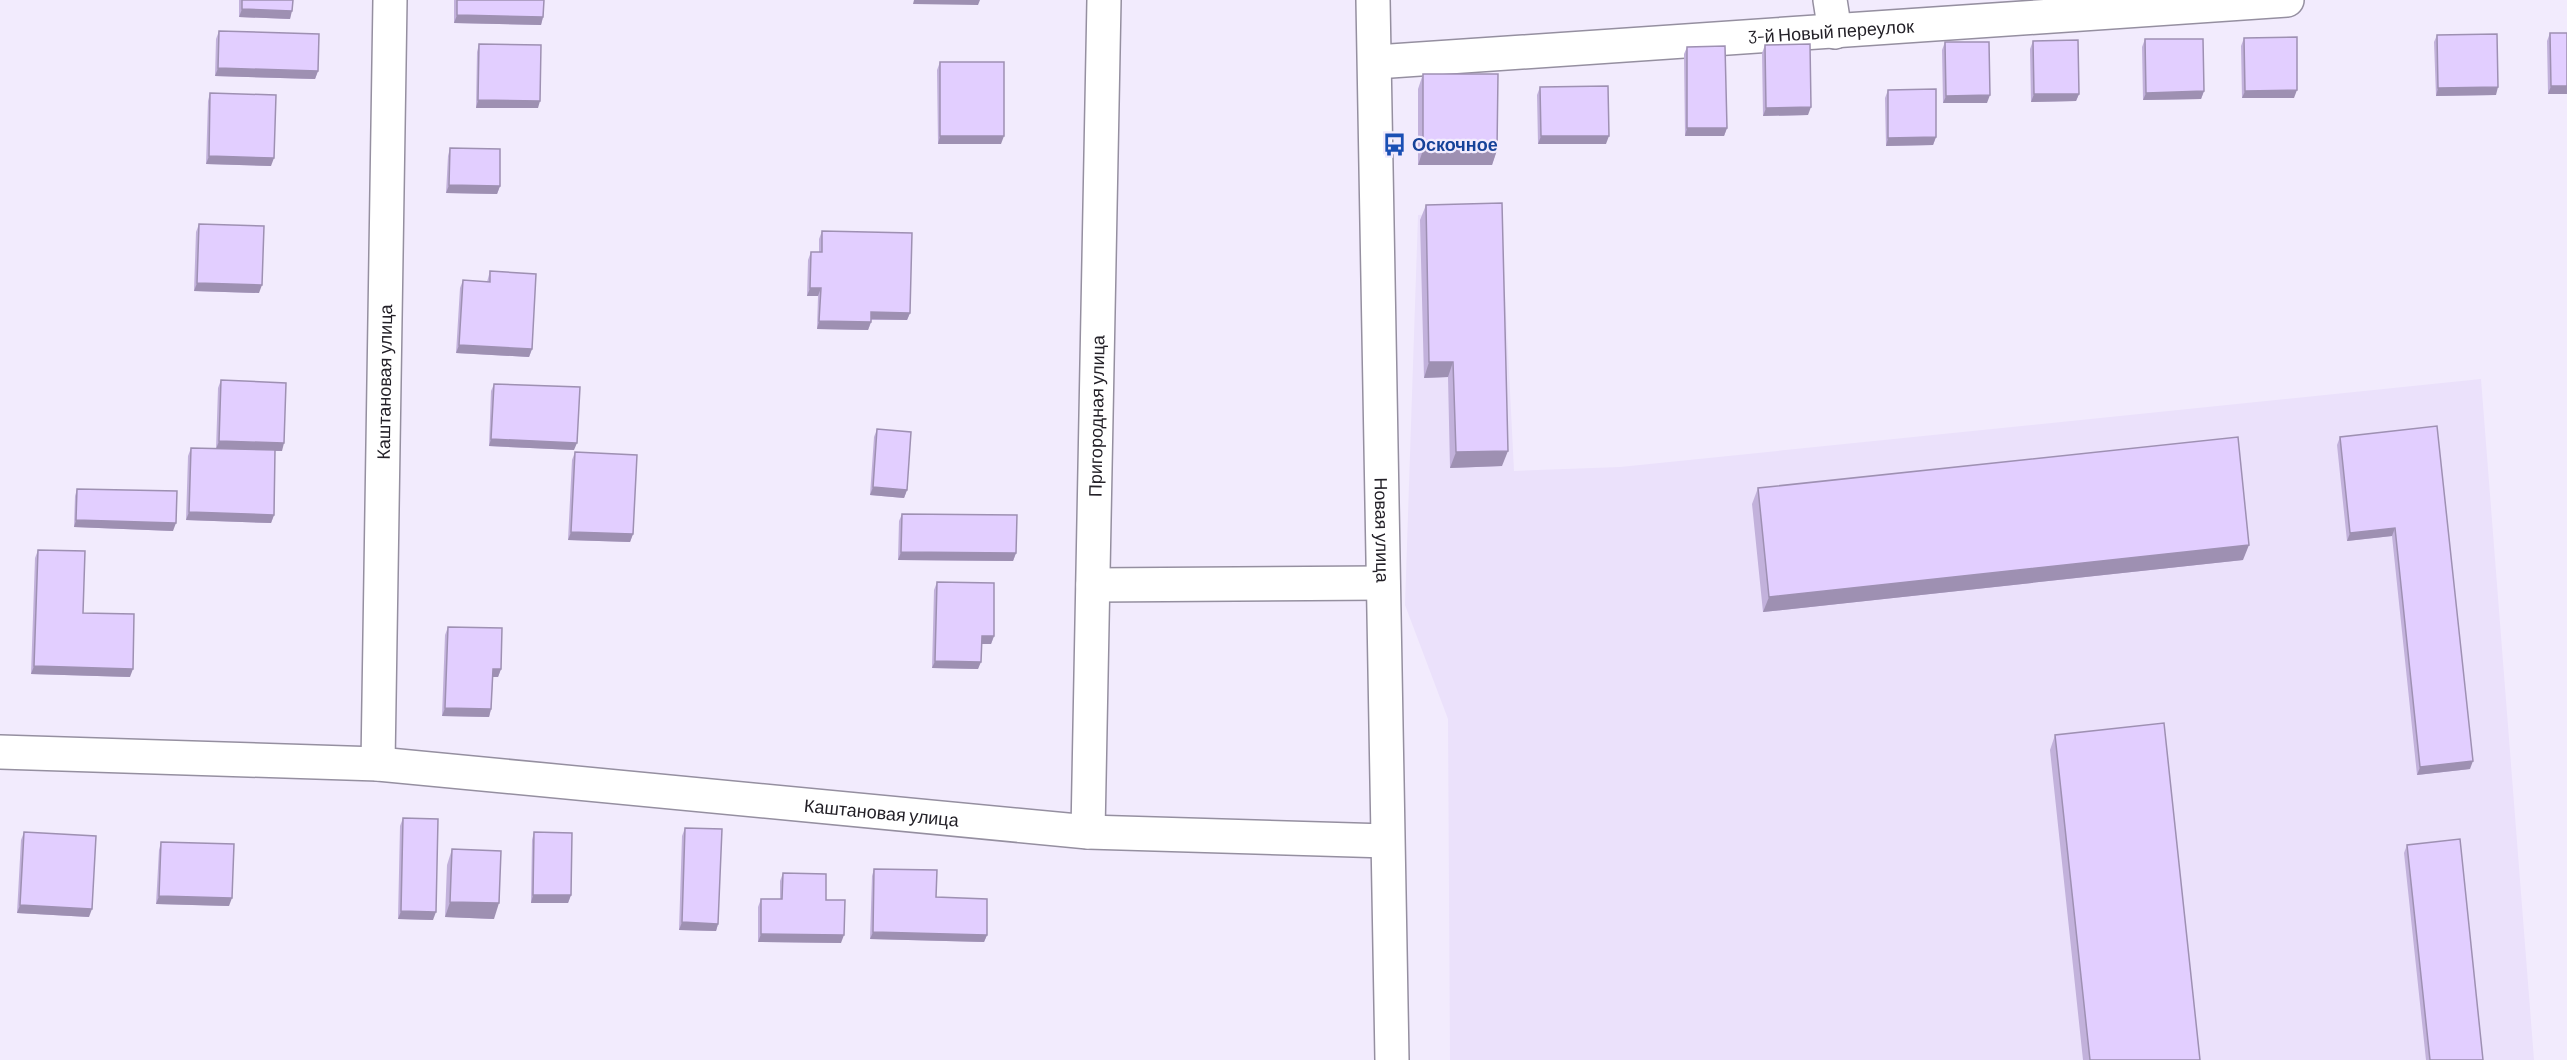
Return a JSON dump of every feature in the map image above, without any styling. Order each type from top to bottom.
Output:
[{"type":"street","name":"Каштановая улица","points":[[378,764],[390,0]]},
{"type":"street","name":"Пригородная улица","points":[[1088,832],[1104,0]]},
{"type":"street","name":"Новая улица","points":[[1373,0],[1376,62],[1392,1060]]},
{"type":"street","points":[[1830,0],[1835,32]]},
{"type":"street","name":"3-й Новый переулок","points":[[1376,62],[2287,0]]},
{"type":"street","points":[[1093,585],[1383,583]]},
{"type":"street","name":"Каштановая улица","points":[[0,753],[378,764],[1088,832],[1387,841]]},
{"type":"shaded area","points":[[1501,211],[1514,471],[1620,467],[2481,379],[2534,1060],[1450,1060],[1448,719],[1405,605],[1418,215]]},
{"type":"building","points":[[242,0],[293,0],[292,11],[242,9]]},
{"type":"building","points":[[457,0],[544,0],[543,17],[457,15]]},
{"type":"building","points":[[219,31],[319,34],[318,71],[218,68]]},
{"type":"building","points":[[2550,33],[2567,33],[2567,86],[2551,86]]},
{"type":"building","points":[[2497,34],[2498,87],[2438,88],[2437,35]]},
{"type":"building","points":[[2297,37],[2297,90],[2245,91],[2244,38]]},
{"type":"building","points":[[2145,39],[2203,39],[2204,91],[2146,93]]},
{"type":"building","points":[[2078,40],[2079,94],[2034,94],[2033,41]]},
{"type":"building","points":[[1945,42],[1989,42],[1990,95],[1946,96]]},
{"type":"building","points":[[479,44],[541,45],[540,101],[478,100]]},
{"type":"building","points":[[1810,44],[1811,107],[1766,108],[1765,45]]},
{"type":"building","points":[[1725,46],[1727,128],[1687,128],[1687,47]]},
{"type":"building","points":[[940,62],[1004,62],[1004,136],[940,136]]},
{"type":"building","points":[[1423,74],[1498,74],[1497,150],[1423,150]]},
{"type":"building","points":[[1608,86],[1609,136],[1541,136],[1540,87]]},
{"type":"building","points":[[1936,89],[1936,137],[1888,138],[1888,90]]},
{"type":"building","points":[[210,93],[276,95],[274,158],[209,156]]},
{"type":"building","points":[[450,148],[500,149],[500,186],[449,185]]},
{"type":"building","points":[[1502,203],[1508,451],[1456,452],[1453,362],[1429,362],[1426,205]]},
{"type":"building","points":[[199,224],[264,226],[262,285],[197,283]]},
{"type":"building","points":[[822,231],[912,233],[910,313],[871,312],[871,322],[819,321],[821,288],[810,288],[811,252],[822,252]]},
{"type":"building","points":[[490,271],[536,274],[532,349],[459,345],[463,280],[490,282]]},
{"type":"building","points":[[221,380],[286,383],[284,443],[219,441]]},
{"type":"building","points":[[494,384],[580,387],[577,443],[491,439]]},
{"type":"building","points":[[2437,426],[2473,761],[2420,767],[2395,528],[2350,533],[2340,437]]},
{"type":"building","points":[[877,429],[911,432],[907,490],[873,487]]},
{"type":"building","points":[[2238,437],[2249,545],[1769,597],[1758,488]]},
{"type":"building","points":[[191,448],[275,450],[274,515],[189,512]]},
{"type":"building","points":[[575,452],[637,455],[633,534],[571,532]]},
{"type":"building","points":[[77,489],[177,491],[176,523],[76,520]]},
{"type":"building","points":[[902,514],[1017,515],[1016,553],[901,552]]},
{"type":"building","points":[[38,550],[85,551],[83,613],[134,614],[133,669],[34,666]]},
{"type":"building","points":[[937,582],[994,583],[994,636],[982,636],[981,662],[935,661]]},
{"type":"building","points":[[448,627],[502,628],[501,669],[493,669],[491,709],[445,708]]},
{"type":"building","points":[[2164,723],[2200,1060],[2090,1060],[2055,735]]},
{"type":"building","points":[[403,818],[438,819],[436,912],[401,911]]},
{"type":"building","points":[[685,828],[722,829],[718,924],[682,922]]},
{"type":"building","points":[[24,832],[96,836],[92,909],[20,905]]},
{"type":"building","points":[[534,832],[572,833],[571,895],[533,895]]},
{"type":"building","points":[[2460,839],[2483,1060],[2430,1060],[2407,845]]},
{"type":"building","points":[[161,842],[234,844],[232,898],[159,896]]},
{"type":"building","points":[[452,849],[501,851],[499,903],[450,902]]},
{"type":"building","points":[[874,869],[937,870],[936,897],[987,899],[987,935],[873,932]]},
{"type":"building","points":[[783,873],[826,874],[826,900],[845,900],[844,935],[761,934],[761,899],[782,899]]},
{"type":"place","name":"Оскочное","points":[[1394,144]]}]
